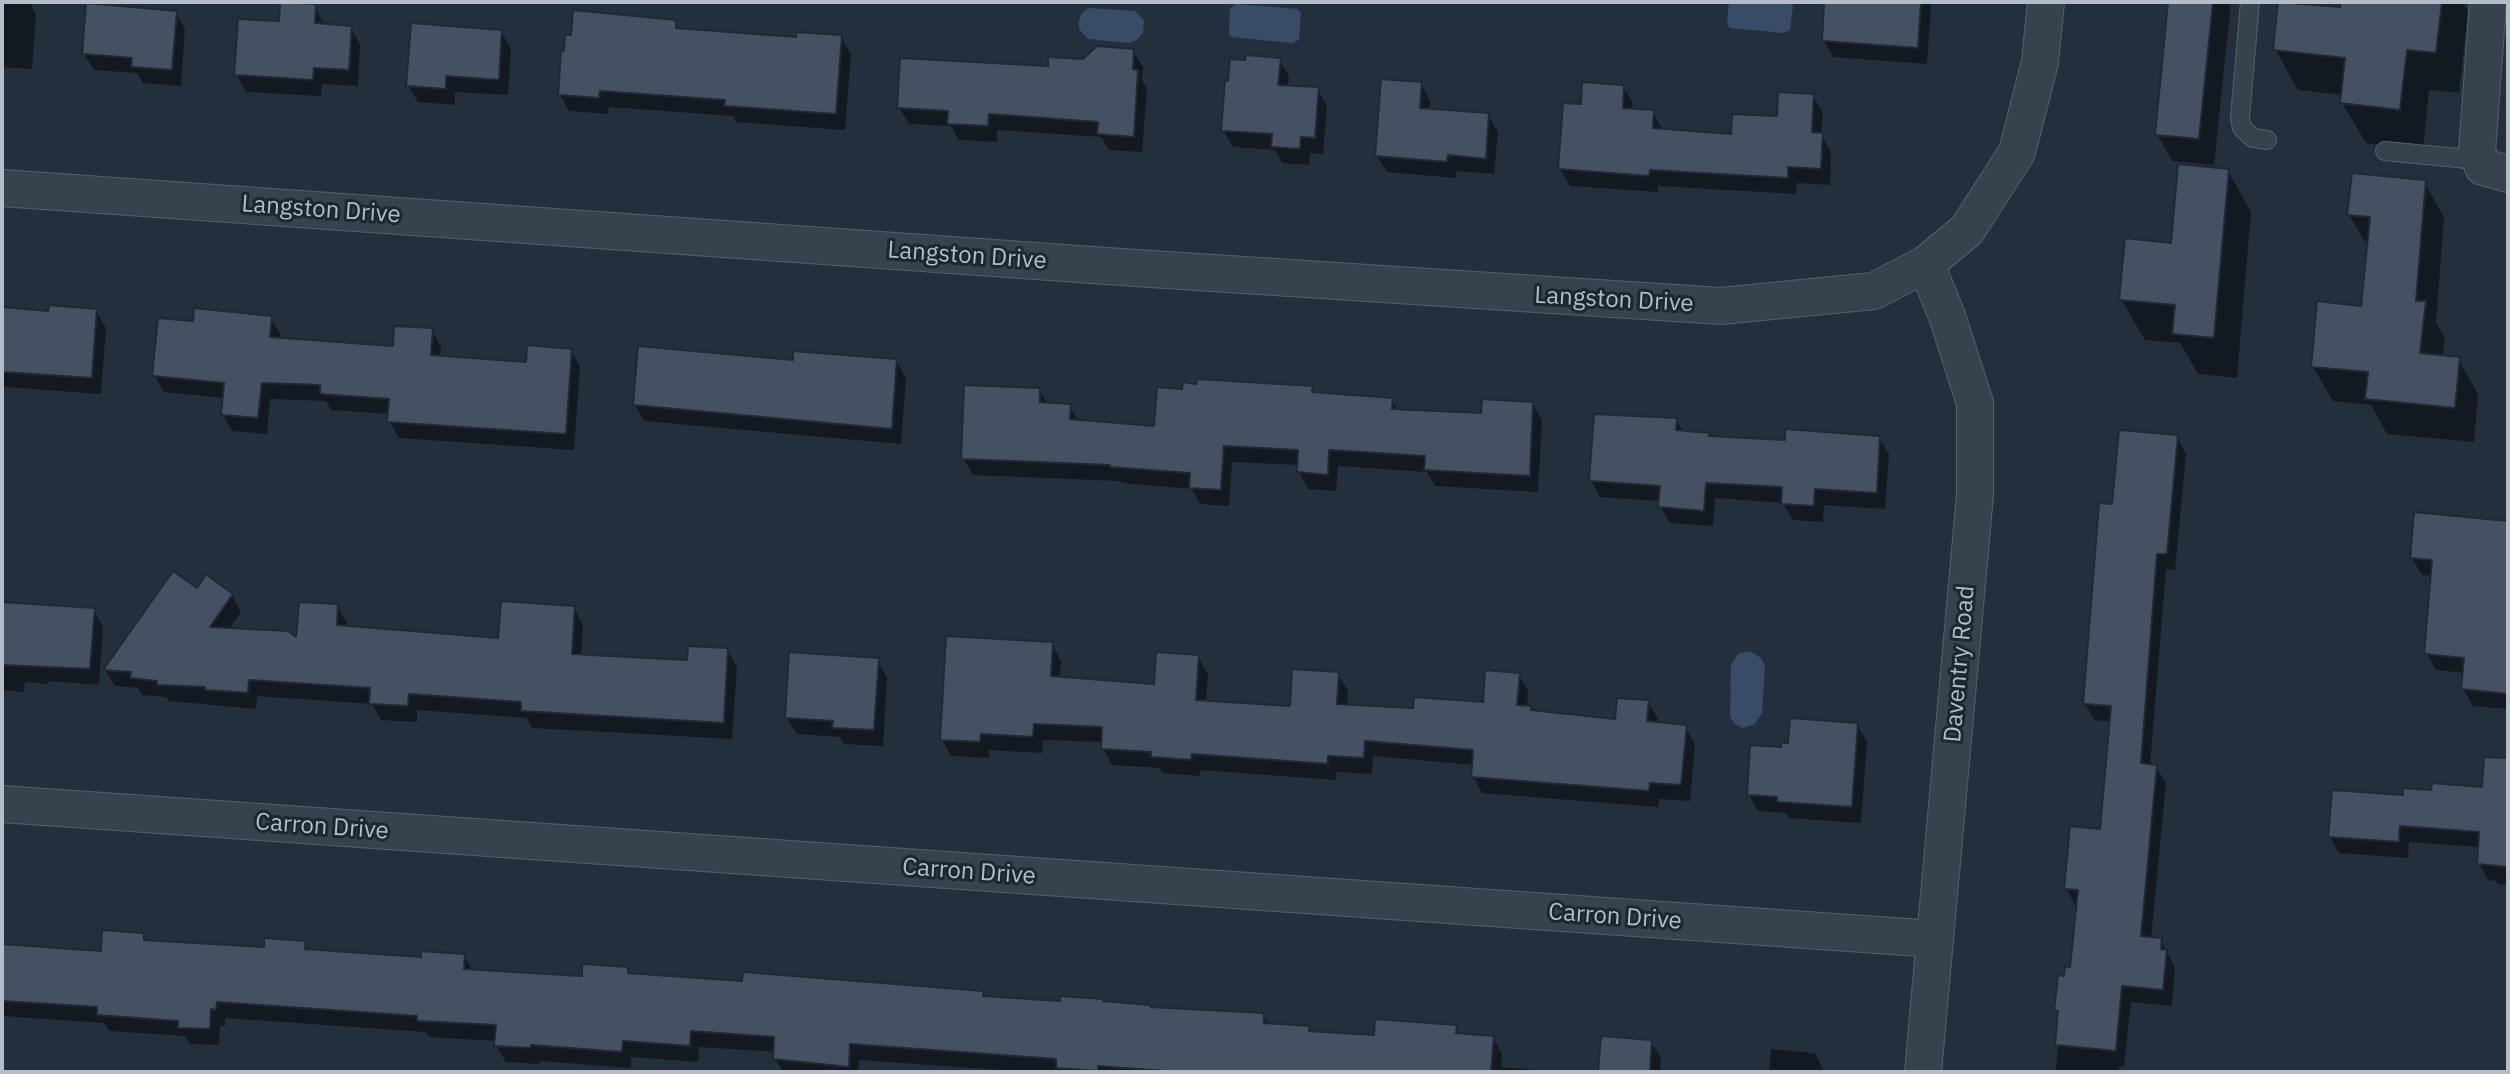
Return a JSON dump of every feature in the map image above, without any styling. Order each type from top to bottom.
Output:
[{"type":"street","name":"Langston Drive","points":[[2,188],[1721,306],[1874,291],[1926,264],[1967,230],[2017,152],[2040,62],[2046,2]]},
{"type":"street","points":[[2488,2],[2477,151],[2493,167]]},
{"type":"street","name":"Daventry Road","points":[[1923,1072],[1975,495],[1975,403],[1947,316],[1926,264]]},
{"type":"street","name":"Carron Drive","points":[[2,804],[1935,939]]},
{"type":"lane","points":[[2250,2],[2240,118],[2242,128],[2253,138],[2267,140]]},
{"type":"lane","points":[[2385,151],[2493,167]]},
{"type":"water","points":[[1729,2],[1790,2],[1793,6],[1790,30],[1784,33],[1730,28],[1727,24]]},
{"type":"water","points":[[1235,4],[1298,9],[1301,13],[1299,40],[1292,43],[1231,37],[1230,9]]},
{"type":"water","points":[[1089,8],[1135,11],[1144,21],[1143,33],[1129,43],[1088,39],[1079,29],[1079,21],[1082,13]]},
{"type":"water","points":[[1750,651],[1761,658],[1765,666],[1762,713],[1755,724],[1743,728],[1730,717],[1731,665],[1738,654]]},
{"type":"building","points":[[280,2],[316,4],[315,23],[352,26],[349,70],[314,68],[313,80],[234,75],[238,19],[279,21]]},
{"type":"building","points":[[1824,2],[1921,2],[1918,48],[1822,41]]},
{"type":"building","points":[[2168,2],[2213,2],[2199,139],[2155,135]]},
{"type":"building","points":[[2278,2],[2340,7],[2340,2],[2442,2],[2436,53],[2407,50],[2400,110],[2340,103],[2345,58],[2273,50]]},
{"type":"building","points":[[86,3],[177,11],[172,70],[131,67],[132,58],[82,54]]},
{"type":"building","points":[[573,10],[676,20],[676,28],[796,37],[796,32],[842,35],[836,114],[724,106],[725,100],[600,91],[599,98],[558,95],[561,51],[564,51],[565,35],[571,35]]},
{"type":"building","points":[[411,23],[502,30],[499,80],[446,76],[446,89],[406,86]]},
{"type":"building","points":[[1097,46],[1134,49],[1133,69],[1138,70],[1134,137],[1097,134],[1098,122],[989,114],[988,126],[947,124],[948,111],[897,108],[900,58],[1048,66],[1048,57],[1083,59]]},
{"type":"building","points":[[1246,55],[1281,58],[1278,85],[1319,87],[1315,138],[1301,137],[1300,149],[1271,147],[1272,134],[1221,131],[1230,59],[1245,60]]},
{"type":"building","points":[[1381,79],[1422,82],[1420,108],[1489,113],[1486,159],[1448,155],[1447,162],[1375,156]]},
{"type":"building","points":[[1582,82],[1624,85],[1623,108],[1654,110],[1653,128],[1731,134],[1732,114],[1777,116],[1778,92],[1814,94],[1812,132],[1823,133],[1821,169],[1788,167],[1788,178],[1650,170],[1649,176],[1558,169],[1563,103],[1581,104]]},
{"type":"building","points":[[2178,164],[2229,169],[2214,338],[2172,334],[2175,305],[2119,300],[2125,238],[2171,243]]},
{"type":"building","points":[[2352,173],[2426,180],[2416,301],[2426,301],[2420,353],[2460,357],[2455,408],[2365,399],[2368,372],[2311,367],[2317,301],[2361,306],[2370,217],[2347,215]]},
{"type":"building","points":[[49,305],[97,309],[92,378],[2,372],[2,307],[48,311]]},
{"type":"building","points":[[194,308],[272,316],[270,337],[393,346],[394,326],[433,328],[431,355],[526,362],[527,345],[572,349],[566,434],[387,422],[389,399],[320,394],[320,385],[262,383],[258,418],[221,415],[224,383],[152,376],[158,318],[193,321]]},
{"type":"building","points":[[638,346],[793,360],[793,351],[897,359],[892,429],[633,405]]},
{"type":"building","points":[[1197,379],[1313,386],[1312,392],[1393,398],[1392,409],[1481,413],[1482,399],[1533,402],[1530,476],[1424,470],[1425,456],[1329,450],[1328,475],[1297,472],[1298,450],[1224,446],[1221,490],[1189,488],[1190,473],[1110,465],[961,459],[964,385],[1040,388],[1040,402],[1071,404],[1070,419],[1154,426],[1157,387],[1182,389],[1183,382],[1196,384]]},
{"type":"building","points":[[1594,414],[1677,418],[1676,430],[1710,433],[1709,436],[1785,440],[1785,429],[1880,436],[1877,493],[1815,489],[1814,506],[1781,504],[1782,487],[1706,483],[1704,511],[1658,507],[1660,486],[1589,481]]},
{"type":"building","points":[[2119,430],[2178,435],[2167,554],[2157,554],[2141,763],[2157,765],[2141,936],[2162,938],[2161,949],[2167,950],[2163,990],[2122,986],[2116,1051],[2055,1045],[2058,1011],[2054,1011],[2058,975],[2064,976],[2065,966],[2070,967],[2078,890],[2064,889],[2070,826],[2100,829],[2111,706],[2083,704],[2099,503],[2112,504]]},
{"type":"building","points":[[2414,512],[2508,521],[2508,694],[2461,689],[2464,658],[2424,654],[2432,560],[2410,558]]},
{"type":"building","points":[[173,571],[197,588],[206,574],[233,594],[210,627],[288,631],[296,637],[299,602],[338,604],[337,625],[498,638],[501,601],[575,606],[572,654],[687,660],[688,646],[728,648],[724,723],[521,711],[521,702],[409,694],[408,706],[369,704],[370,688],[249,680],[248,693],[157,685],[157,681],[130,678],[131,672],[103,670]]},
{"type":"building","points":[[2,602],[95,608],[90,669],[2,665]]},
{"type":"building","points":[[946,636],[1053,642],[1051,676],[1154,684],[1156,652],[1199,655],[1196,700],[1290,706],[1292,669],[1339,672],[1337,704],[1413,708],[1414,697],[1483,702],[1485,670],[1520,673],[1517,705],[1531,706],[1531,710],[1615,719],[1617,698],[1649,700],[1647,721],[1687,725],[1681,785],[1650,783],[1649,791],[1471,777],[1473,750],[1365,741],[1364,758],[1328,756],[1328,764],[1192,754],[1191,760],[1151,757],[1151,752],[1101,749],[1102,727],[1034,724],[1033,737],[981,734],[980,742],[940,740]]},
{"type":"building","points":[[789,652],[879,658],[874,730],[832,728],[833,721],[785,718]]},
{"type":"building","points":[[1790,718],[1858,723],[1852,807],[1777,802],[1777,797],[1747,795],[1750,745],[1781,747],[1781,743],[1788,743]]},
{"type":"building","points":[[2484,757],[2508,758],[2508,867],[2477,864],[2479,832],[2400,826],[2399,842],[2328,837],[2332,790],[2403,795],[2403,788],[2431,790],[2432,783],[2482,787]]},
{"type":"building","points":[[102,930],[144,933],[144,940],[264,947],[264,938],[306,941],[305,949],[421,957],[421,951],[465,954],[464,969],[582,976],[582,964],[628,967],[628,973],[742,981],[743,972],[984,991],[983,996],[1060,1001],[1060,996],[1103,999],[1151,1007],[1264,1013],[1264,1023],[1310,1026],[1309,1031],[1374,1035],[1375,1019],[1457,1025],[1456,1033],[1494,1036],[1491,1072],[1179,1072],[1098,1066],[1098,1071],[1056,1068],[1056,1059],[850,1044],[849,1067],[773,1059],[774,1037],[691,1031],[690,1046],[623,1041],[622,1052],[531,1045],[531,1048],[494,1046],[496,1025],[417,1021],[417,1016],[217,1002],[216,1010],[211,1009],[210,1029],[178,1028],[178,1021],[97,1015],[97,1007],[2,1001],[2,944],[101,951]]},
{"type":"building","points":[[1601,1036],[1652,1040],[1650,1072],[1598,1072]]}]
